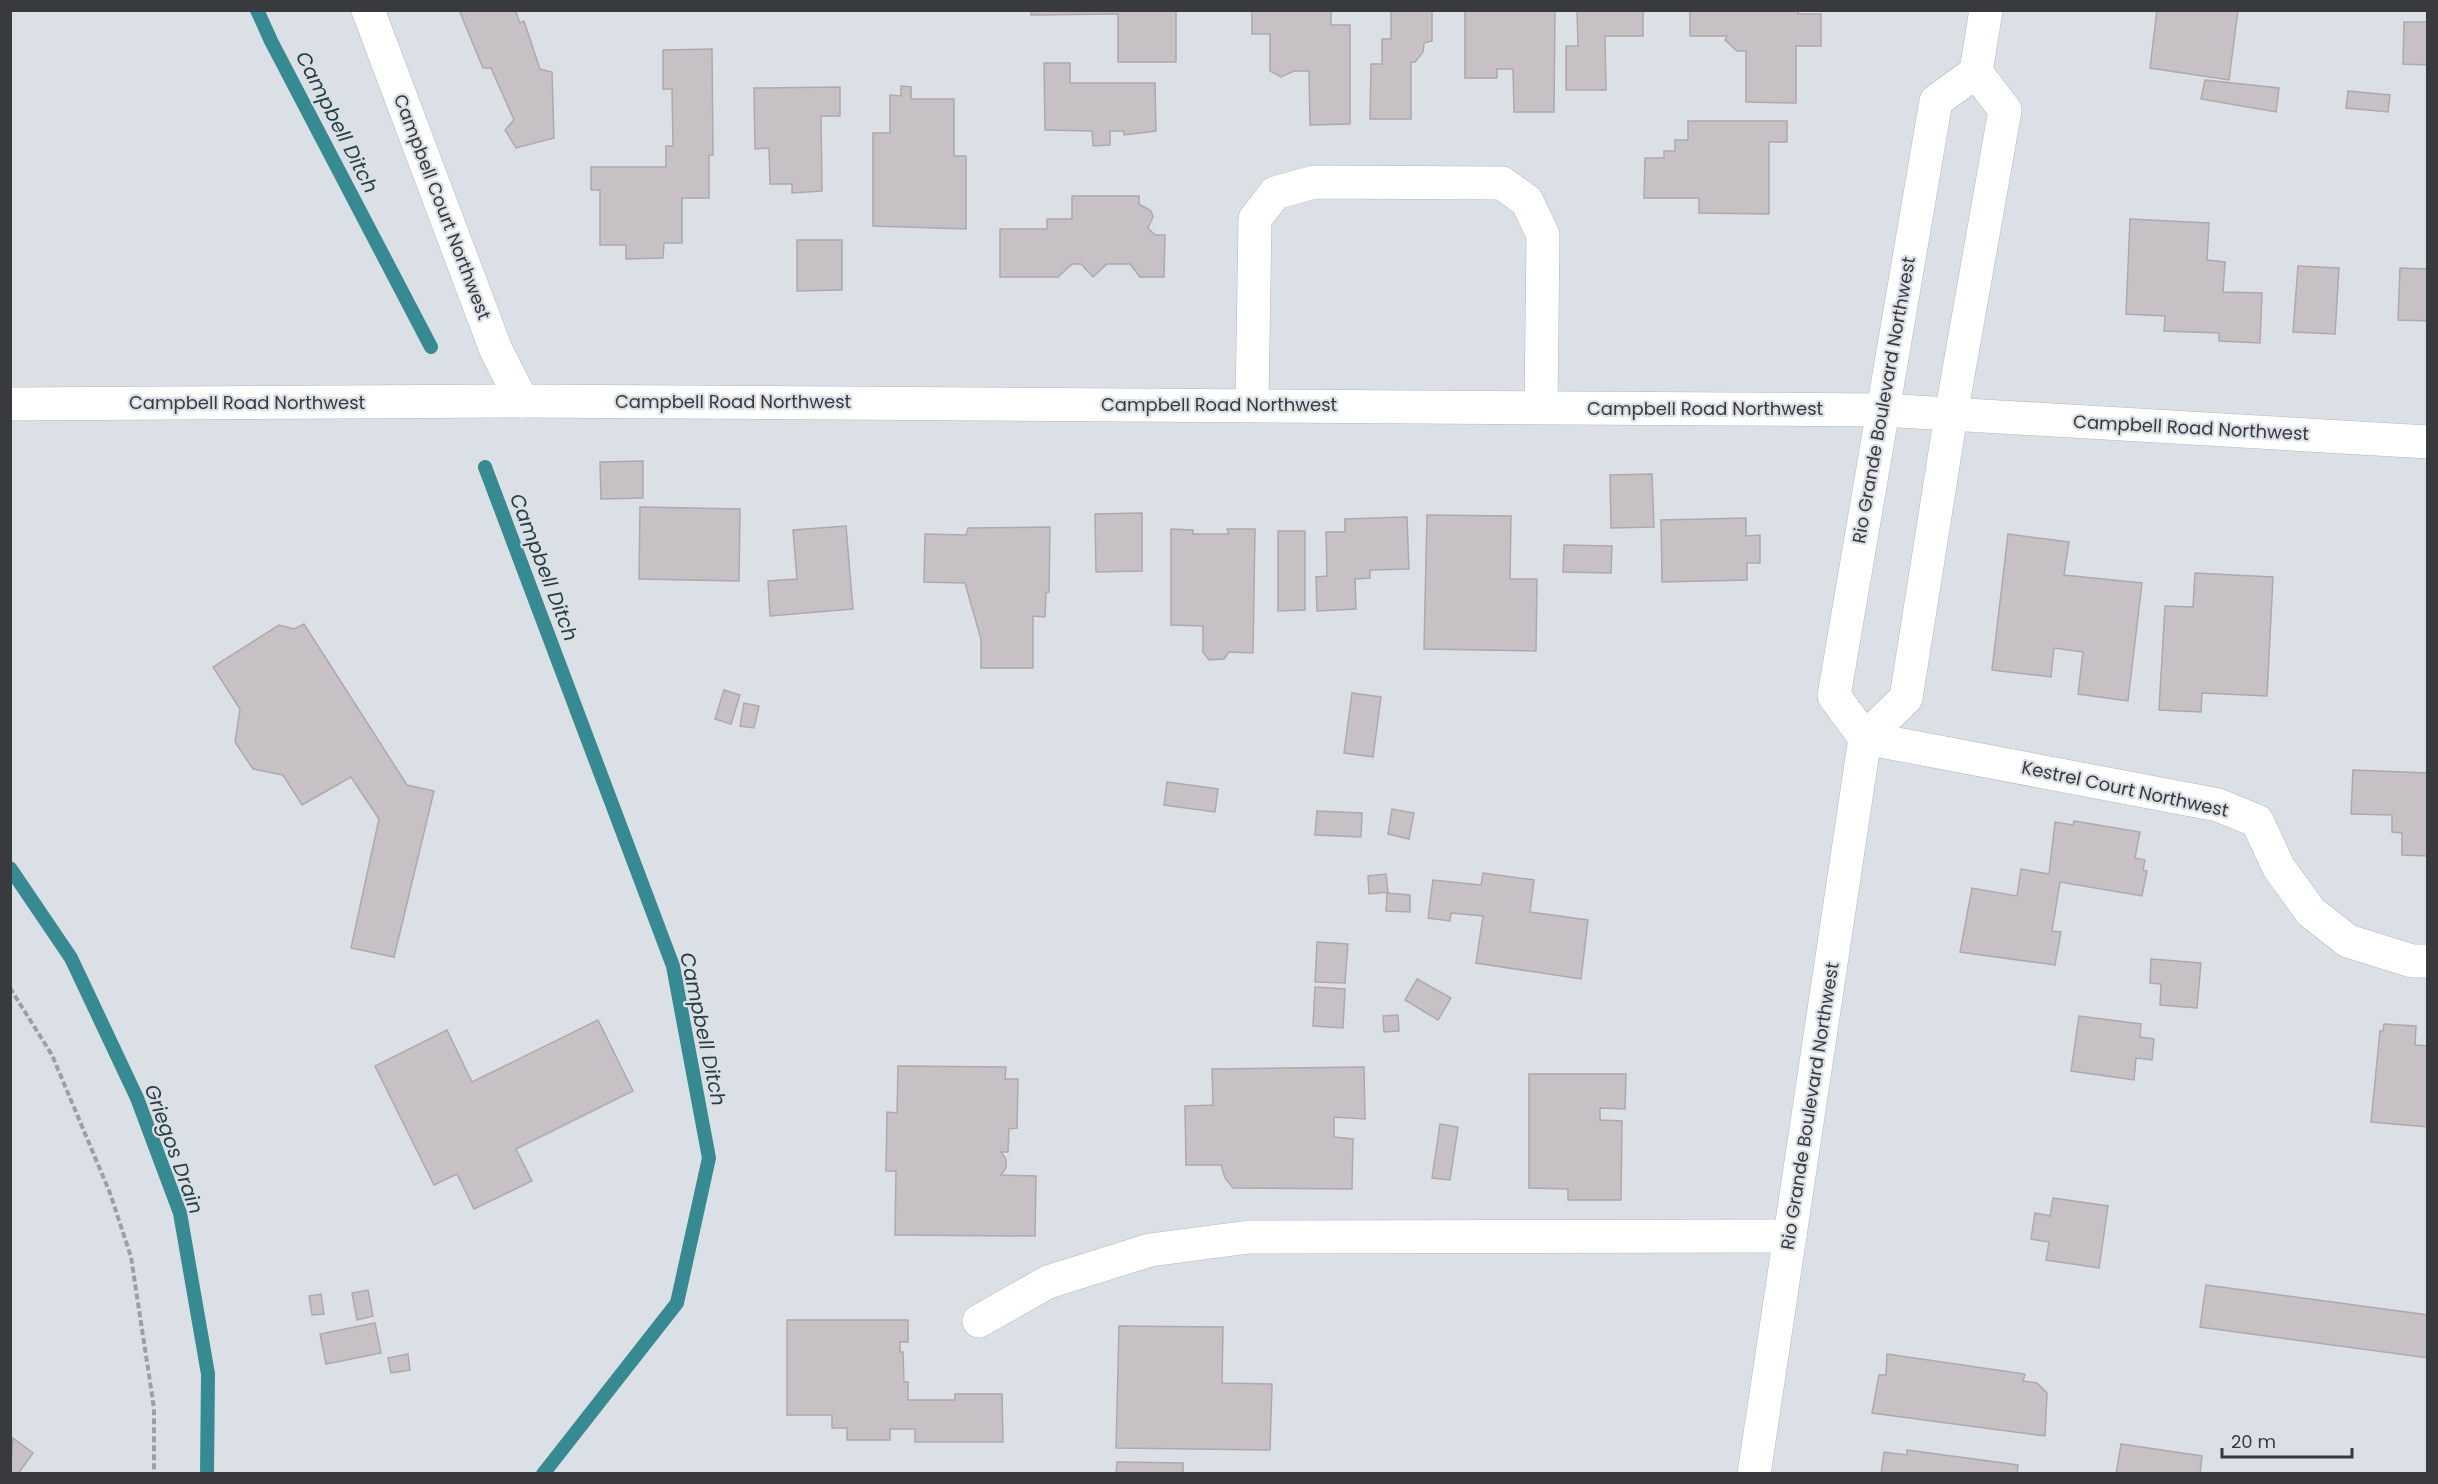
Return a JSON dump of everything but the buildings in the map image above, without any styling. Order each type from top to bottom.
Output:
[{"type":"street","name":"Campbell Court Northwest","points":[[368,10],[496,350],[522,401]]},
{"type":"street","points":[[1865,738],[1906,698],[1951,415],[2005,110],[1976,72],[1986,10]]},
{"type":"street","name":"Rio Grande Boulevard Northwest","points":[[1754,1473],[1865,738],[1834,696],[1936,100],[1976,72]]},
{"type":"street","points":[[1252,405],[1255,219],[1275,193],[1314,182],[1502,183],[1527,201],[1543,235],[1541,407]]},
{"type":"street","name":"Campbell Road Northwest","points":[[10,404],[522,401],[1882,410],[2427,442]]},
{"type":"street","name":"Kestrel Court Northwest","points":[[1865,738],[2218,805],[2257,820],[2278,868],[2311,912],[2348,941],[2412,961],[2427,961]]},
{"type":"street","points":[[979,1321],[1048,1282],[1150,1250],[1249,1237],[1790,1236]]},
{"type":"path","points":[[10,988],[52,1055],[110,1192],[131,1257],[154,1408],[154,1473]]},
{"type":"waterway","name":"Campbell Ditch","points":[[257,10],[431,347]]},
{"type":"waterway","name":"Campbell Ditch","points":[[485,467],[673,966],[709,1158],[677,1303],[543,1474]]},
{"type":"waterway","name":"Griegos Drain","points":[[10,868],[71,958],[137,1098],[180,1213],[208,1374],[207,1474]]}]
